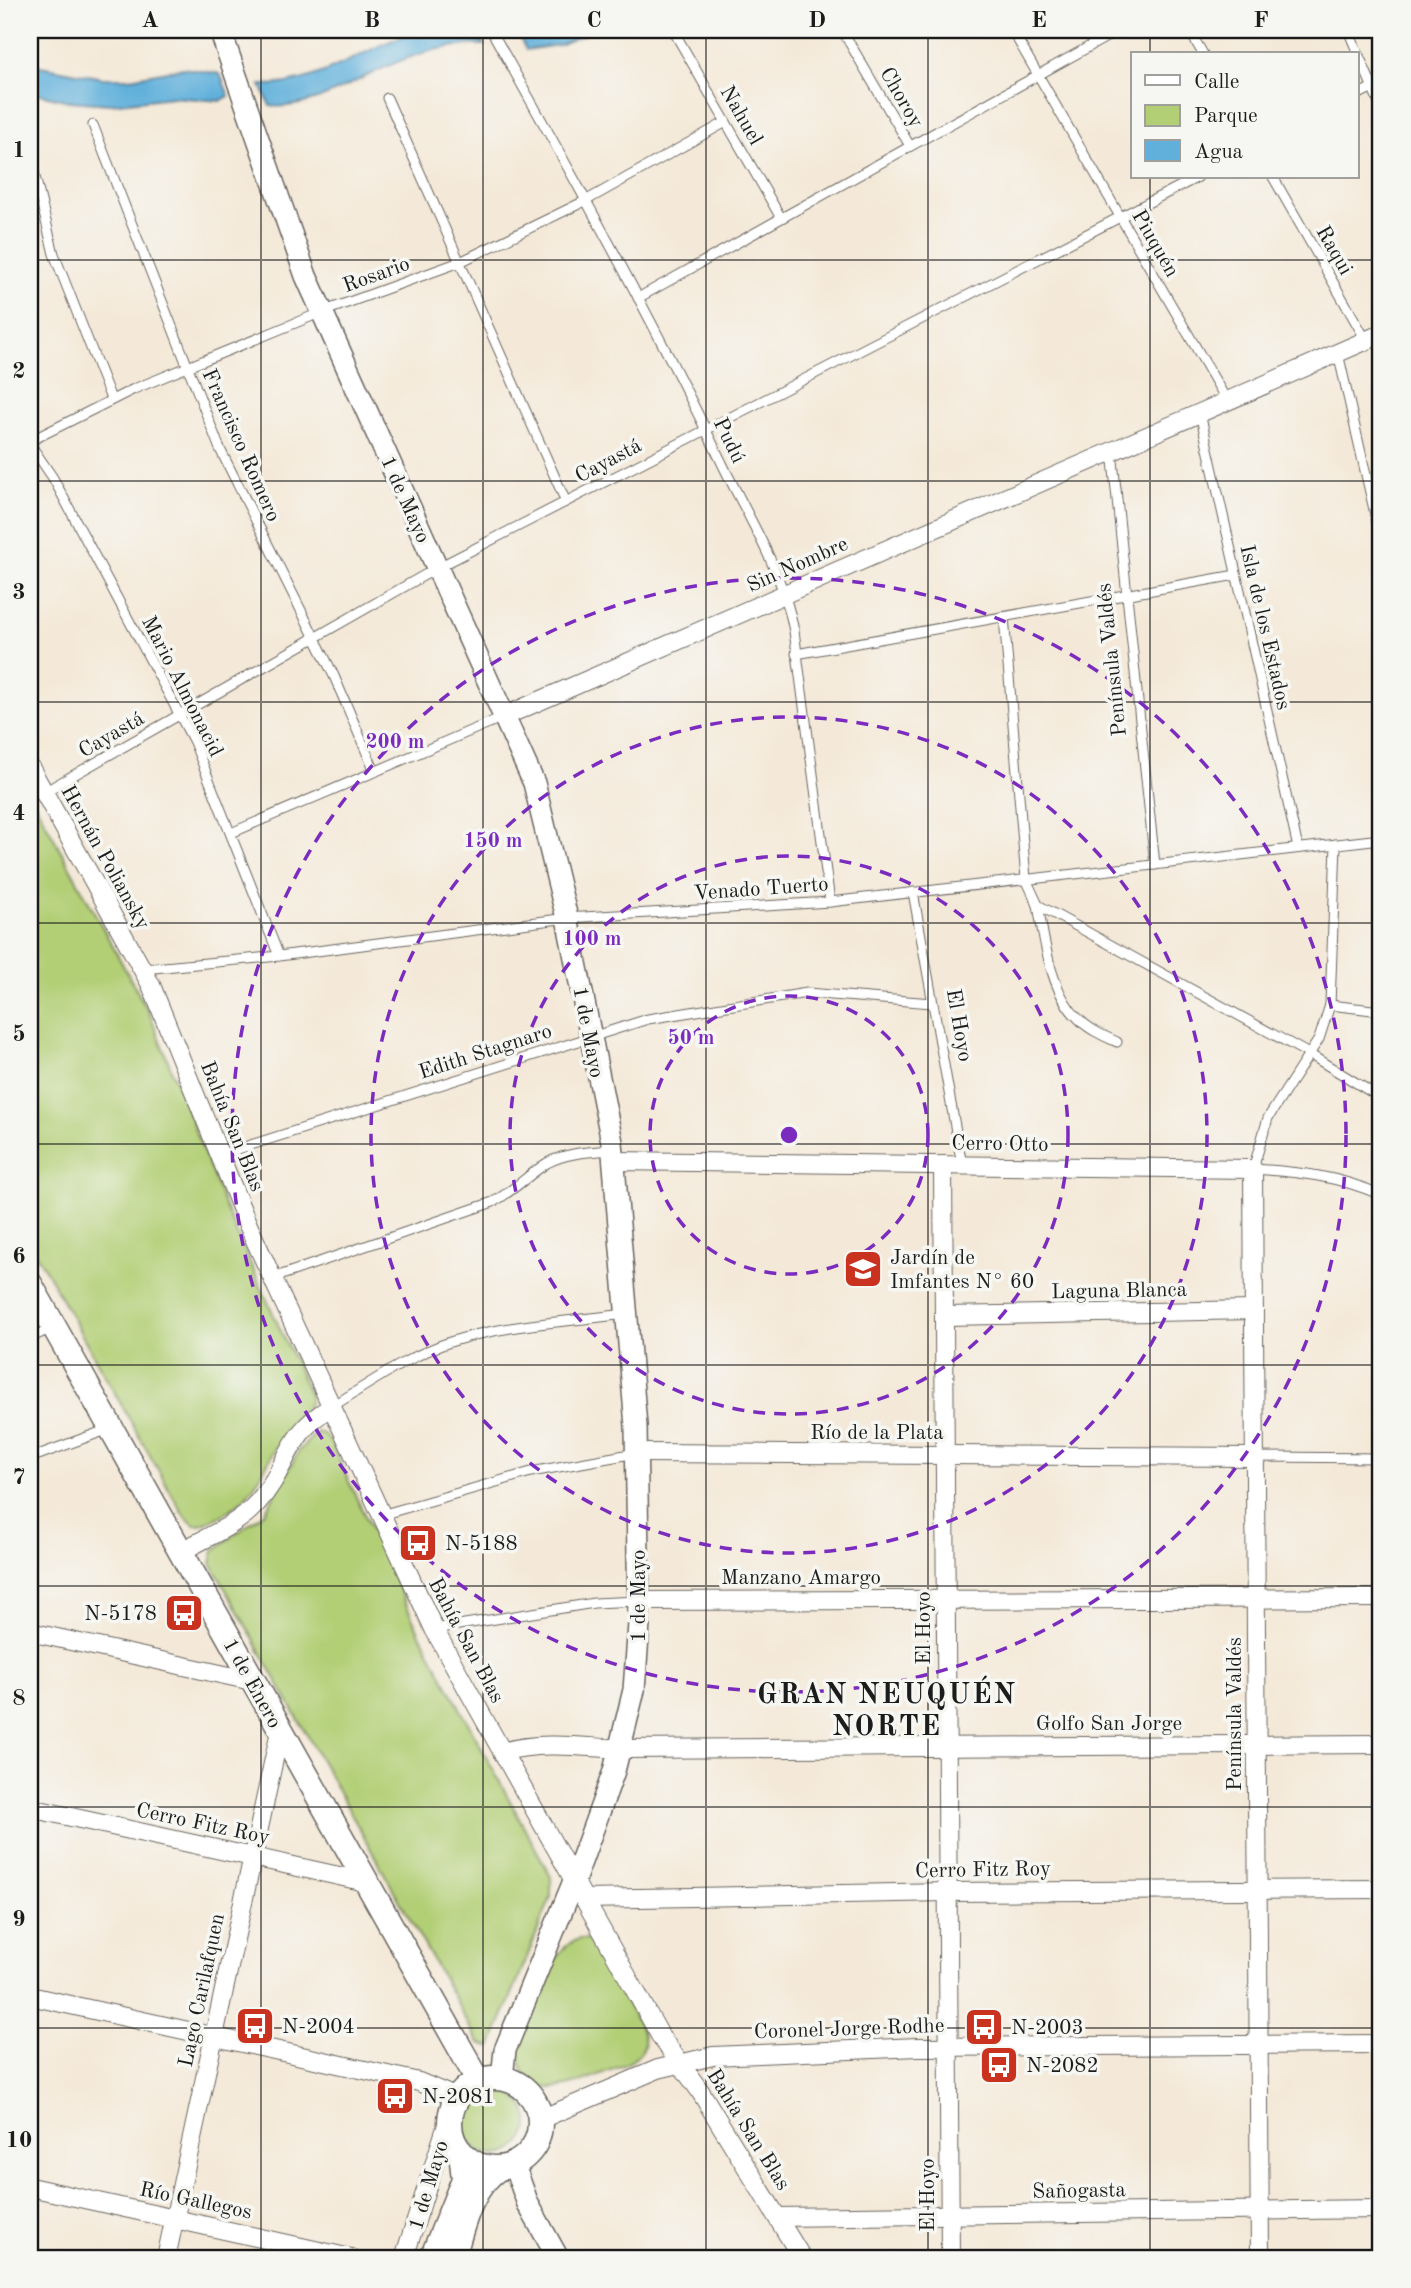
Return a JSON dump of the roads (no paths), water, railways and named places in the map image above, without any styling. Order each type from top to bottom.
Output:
[{"type":"main road","name":"1 de Enero","points":[[30,1284],[366,1882],[490,2079]]},
{"type":"main road","points":[[453,2258],[474,2198],[487,2179],[506,2166],[535,2146],[541,2119],[531,2094],[522,2086],[490,2079],[454,2105],[453,2140],[461,2152],[478,2165],[506,2166]]},
{"type":"main road","name":"1 de Mayo","points":[[432,2258],[464,2179],[461,2152]]},
{"type":"street","name":"1 de Mayo","points":[[220,30],[279,204],[322,312],[534,783],[567,918],[613,1156],[638,1453],[638,1601],[634,1690],[621,1749],[579,1890],[490,2079]]},
{"type":"street","name":"Sin Nombre","points":[[505,716],[1374,337]]},
{"type":"street","name":"Hernán Poliansky","points":[[30,767],[142,969]]},
{"type":"street","name":"Bahía San Blas","points":[[142,969],[165,1017],[219,1155],[273,1278],[434,1629],[678,2062],[700,2091],[802,2258]]},
{"type":"street","name":"Cerro Otto","points":[[613,1156],[943,1165],[1253,1169]]},
{"type":"street","name":"El Hoyo","points":[[943,1165],[950,2258]]},
{"type":"street","name":"Península Valdés","points":[[1253,1169],[1260,2258]]},
{"type":"street","name":"Laguna Blanca","points":[[944,1316],[1254,1310]]},
{"type":"street","points":[[180,1552],[238,1519],[257,1503],[299,1432],[331,1406]]},
{"type":"street","name":"Río de la Plata","points":[[638,1453],[1255,1457]]},
{"type":"street","name":"Manzano Amargo","points":[[638,1601],[1381,1598]]},
{"type":"street","points":[[30,1632],[252,1681]]},
{"type":"street","name":"Lago Carilafquen","points":[[166,2258],[279,1731]]},
{"type":"street","name":"Golfo San Jorge","points":[[502,1752],[522,1747],[549,1746],[621,1749],[1381,1744]]},
{"type":"street","name":"Cerro Fitz Roy","points":[[30,1808],[366,1882]]},
{"type":"street","name":"Cerro Fitz Roy","points":[[579,1890],[948,1892],[1381,1889]]},
{"type":"street","points":[[30,1996],[425,2084],[454,2105]]},
{"type":"street","name":"Coronel Jorge Rodhe","points":[[541,2119],[678,2062],[713,2056],[949,2047],[1381,2044]]},
{"type":"street","name":"1 de Mayo","points":[[404,2258],[454,2105]]},
{"type":"street","points":[[506,2166],[558,2258]]},
{"type":"street","name":"Río Gallegos","points":[[30,2187],[351,2258]]},
{"type":"street","name":"Sañogasta","points":[[777,2217],[1381,2208]]},
{"type":"lane","name":"Pudú","points":[[491,30],[587,200],[705,429],[785,594],[796,654],[830,902]]},
{"type":"lane","name":"Nahuel","points":[[673,30],[781,218]]},
{"type":"lane","name":"Choroy","points":[[842,30],[910,146]]},
{"type":"lane","name":"Piuquén","points":[[1012,30],[1227,401]]},
{"type":"lane","points":[[638,298],[1119,30]]},
{"type":"lane","points":[[1189,30],[1202,52]]},
{"type":"lane","points":[[1348,30],[1377,85],[1381,107]]},
{"type":"lane","points":[[1358,94],[1377,85]]},
{"type":"lane","points":[[387,98],[566,502]]},
{"type":"lane","name":"Rosario","points":[[30,443],[111,399],[322,312],[460,262],[587,200],[726,122]]},
{"type":"lane","name":"Francisco Romero","points":[[93,125],[220,449],[314,638],[375,772]]},
{"type":"lane","points":[[30,156],[42,216],[57,264],[111,399]]},
{"type":"lane","name":"Cayastá","points":[[44,792],[438,568],[1196,178]]},
{"type":"lane","name":"Raqui","points":[[1274,178],[1374,337]]},
{"type":"lane","points":[[1338,353],[1381,540]]},
{"type":"lane","name":"Isla de los Estados","points":[[1200,413],[1298,848]]},
{"type":"lane","name":"Mario Almonacid","points":[[30,443],[53,478],[181,715],[279,956]]},
{"type":"lane","name":"Península Valdés","points":[[1112,451],[1155,865]]},
{"type":"lane","points":[[796,654],[1236,575]]},
{"type":"lane","points":[[1004,617],[1026,879],[1038,905],[1049,965],[1064,996],[1078,1019],[1117,1042]]},
{"type":"lane","name":"Sin Nombre","points":[[231,833],[505,716]]},
{"type":"lane","name":"Venado Tuerto","points":[[142,969],[279,956],[567,918],[830,902],[1381,839]]},
{"type":"lane","points":[[1253,1169],[1268,1118],[1326,1024],[1330,1005],[1336,844]]},
{"type":"lane","name":"El Hoyo","points":[[913,892],[962,1165]]},
{"type":"lane","points":[[1038,905],[1309,1054],[1381,1098]]},
{"type":"lane","name":"Edith Stagnaro","points":[[219,1155],[648,1019],[795,994],[932,1003]]},
{"type":"lane","points":[[1330,1005],[1381,1011]]},
{"type":"lane","points":[[273,1278],[493,1202],[513,1192],[550,1162],[577,1153],[613,1156]]},
{"type":"lane","name":"Cerro Otto","points":[[1253,1169],[1316,1174],[1351,1182],[1381,1195]]},
{"type":"lane","points":[[331,1406],[409,1361],[448,1343],[488,1332],[628,1314]]},
{"type":"lane","points":[[30,1338],[54,1327]]},
{"type":"lane","points":[[30,1458],[111,1429]]},
{"type":"lane","name":"Río de la Plata","points":[[381,1515],[531,1472],[582,1460],[638,1453]]},
{"type":"lane","name":"Río de la Plata","points":[[1255,1457],[1381,1458]]},
{"type":"lane","name":"Manzano Amargo","points":[[434,1629],[594,1602],[638,1601]]},
{"type":"water","points":[[423,30],[476,30],[484,45],[456,46],[413,57],[323,97],[297,105],[270,106],[261,85],[304,79],[402,36]]},
{"type":"water","points":[[516,30],[595,30],[559,45],[526,50]]},
{"type":"water","points":[[30,64],[103,78],[130,78],[183,68],[220,74],[229,96],[220,101],[173,97],[110,104],[69,101],[30,92]]},
{"type":"place","name":"Jardín de Imfantes N° 60","points":[[863,1269]]},
{"type":"place","name":"N-5188","points":[[418,1543]]},
{"type":"place","name":"N-5178","points":[[184,1613]]},
{"type":"place","name":"N-2004","points":[[255,2026]]},
{"type":"place","name":"N-2003","points":[[984,2027]]},
{"type":"place","name":"N-2082","points":[[999,2065]]},
{"type":"place","name":"N-2081","points":[[395,2096]]},
{"type":"district","name":"GRAN NEUQUÉN NORTE","points":[[887,1709]]}]
